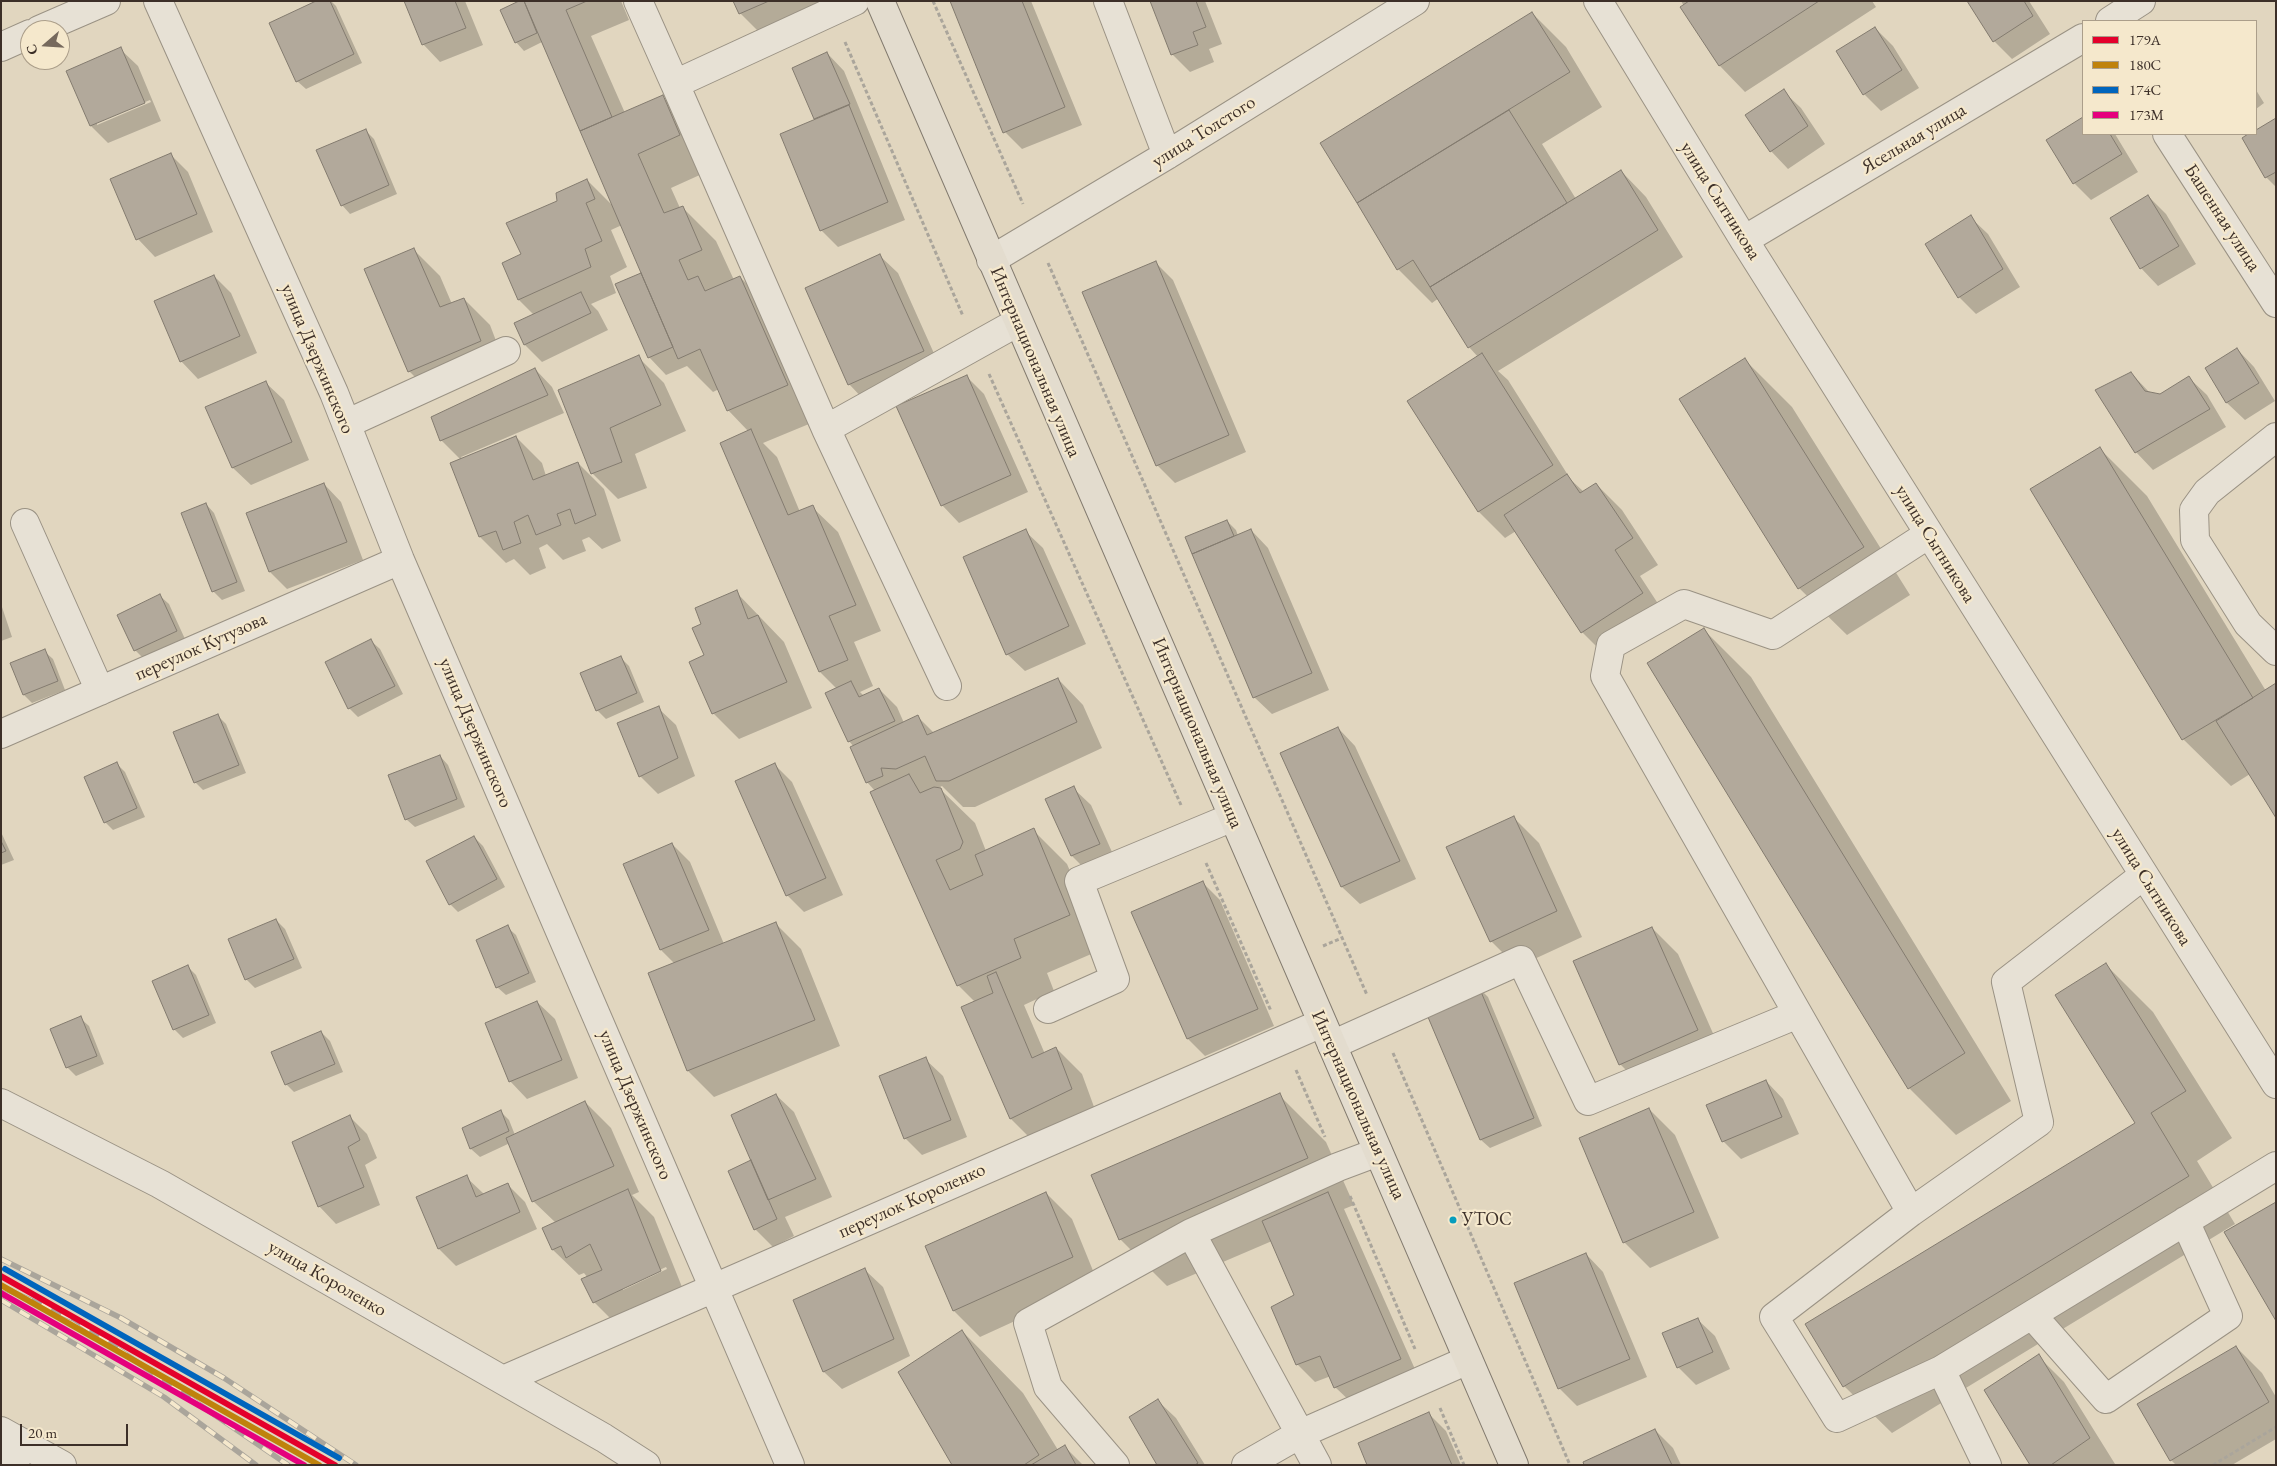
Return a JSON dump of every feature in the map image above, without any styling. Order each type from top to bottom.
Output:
[{"type":"main road","name":"Интернациональная улица","points":[[880,1],[1514,1465]]},
{"type":"street","points":[[63,20],[106,1]]},
{"type":"street","name":"улица Дзержинского","points":[[158,1],[334,393],[400,560],[790,1465]]},
{"type":"street","points":[[638,1],[826,429],[947,686]]},
{"type":"street","points":[[1108,1],[1167,156]]},
{"type":"street","name":"улица Толстого","points":[[991,260],[1167,156],[1415,1]]},
{"type":"street","name":"улица Сытникова","points":[[1598,1],[1744,240],[2276,1084]]},
{"type":"street","points":[[2112,20],[2141,1]]},
{"type":"street","points":[[675,84],[843,7]]},
{"type":"street","points":[[1,47],[20,38]]},
{"type":"street","name":"Ясельная улица","points":[[1744,240],[2082,39]]},
{"type":"street","name":"Башенная улица","points":[[2168,135],[2276,303]]},
{"type":"street","points":[[826,429],[1018,322]]},
{"type":"street","points":[[346,424],[506,351]]},
{"type":"street","points":[[2276,437],[2207,492],[2194,510],[2195,540],[2248,624],[2276,651]]},
{"type":"street","points":[[25,523],[100,691]]},
{"type":"street","points":[[1910,1212],[1605,676],[1611,645],[1684,604],[1773,635],[1929,534]]},
{"type":"street","name":"переулок Кутузова","points":[[1,734],[400,560]]},
{"type":"street","points":[[1048,1009],[1116,978],[1079,881],[1233,817]]},
{"type":"street","points":[[2144,875],[2006,982],[2039,1122],[1910,1212],[1774,1317],[1837,1418],[1942,1370],[2276,1166]]},
{"type":"street","name":"переулок Короленко","points":[[503,1380],[1284,1040],[1380,1024],[1521,960],[1588,1101],[1798,1014]]},
{"type":"street","name":"улица Короленко","points":[[1,1103],[160,1184],[503,1380],[646,1465]]},
{"type":"street","points":[[1115,1465],[1048,1387],[1028,1323],[1191,1233],[1378,1152]]},
{"type":"street","points":[[2032,1314],[2106,1399],[2228,1316],[2185,1221]]},
{"type":"street","points":[[1191,1233],[1317,1465]]},
{"type":"street","points":[[1246,1465],[1300,1434],[1468,1360]]},
{"type":"street","points":[[1942,1370],[1987,1465]]},
{"type":"street","points":[[1,1431],[28,1448],[62,1465]]},
{"type":"street","points":[[1,1464],[28,1448]]},
{"type":"path","points":[[933,1],[1036,233],[1570,1465]]},
{"type":"path","points":[[843,7],[976,346],[1284,1040],[1464,1465]]},
{"type":"path","points":[[2213,1465],[2276,1427]]},
{"type":"building","points":[[316,1],[330,1],[354,54],[296,82],[269,23]]},
{"type":"building","points":[[404,1],[455,1],[466,28],[422,45]]},
{"type":"building","points":[[519,1],[524,1],[537,33],[515,43],[500,10]]},
{"type":"building","points":[[524,1],[587,1],[566,10],[612,117],[580,131]]},
{"type":"building","points":[[733,1],[769,1],[739,14]]},
{"type":"building","points":[[950,1],[1022,1],[1065,107],[1003,133]]},
{"type":"building","points":[[1150,1],[1196,1],[1206,27],[1193,32],[1198,45],[1171,55]]},
{"type":"building","points":[[1689,1],[1819,1],[1719,66],[1680,7]]},
{"type":"building","points":[[1967,1],[2024,1],[2033,16],[1993,42]]},
{"type":"building","points":[[1532,12],[1570,72],[1357,203],[1320,143]]},
{"type":"building","points":[[1875,27],[1902,70],[1863,95],[1836,51]]},
{"type":"building","points":[[121,47],[145,103],[90,126],[66,71]]},
{"type":"building","points":[[827,52],[850,104],[814,119],[792,68]]},
{"type":"building","points":[[1784,89],[1808,126],[1770,152],[1745,115]]},
{"type":"building","points":[[663,95],[680,135],[638,154],[664,213],[683,206],[702,250],[679,260],[688,280],[698,276],[705,291],[740,276],[788,385],[727,411],[700,349],[678,359],[580,131]]},
{"type":"building","points":[[849,105],[888,202],[820,231],[780,134]]},
{"type":"building","points":[[1509,110],[1567,203],[1430,287],[1413,260],[1397,270],[1357,203]]},
{"type":"building","points":[[2082,118],[2082,135],[2111,135],[2122,154],[2073,184],[2046,140]]},
{"type":"building","points":[[2276,118],[2276,172],[2265,178],[2242,138],[2246,135],[2257,135],[2257,129]]},
{"type":"building","points":[[366,129],[389,185],[341,206],[316,150]]},
{"type":"building","points":[[171,153],[197,214],[136,240],[110,179]]},
{"type":"building","points":[[1621,170],[1658,230],[1468,348],[1430,287]]},
{"type":"building","points":[[587,179],[595,199],[586,203],[602,241],[585,249],[591,267],[518,300],[502,263],[521,254],[506,223],[557,201],[556,193]]},
{"type":"building","points":[[2148,195],[2179,246],[2140,269],[2110,218]]},
{"type":"building","points":[[1971,215],[2003,269],[1958,298],[1925,244]]},
{"type":"building","points":[[414,248],[440,307],[464,298],[481,341],[408,372],[364,269]]},
{"type":"building","points":[[880,254],[924,351],[848,385],[805,288]]},
{"type":"building","points":[[1156,261],[1229,435],[1156,466],[1082,292]]},
{"type":"building","points":[[641,273],[673,347],[648,358],[615,284]]},
{"type":"building","points":[[214,275],[240,336],[180,362],[154,301]]},
{"type":"building","points":[[581,292],[591,313],[524,345],[514,323]]},
{"type":"building","points":[[2237,348],[2259,383],[2226,403],[2205,368]]},
{"type":"building","points":[[1482,353],[1553,465],[1478,512],[1407,401]]},
{"type":"building","points":[[639,355],[661,405],[610,428],[622,462],[591,474],[558,390]]},
{"type":"building","points":[[1745,358],[1864,547],[1798,589],[1679,399]]},
{"type":"building","points":[[535,368],[548,395],[440,441],[431,417]]},
{"type":"building","points":[[2131,372],[2145,391],[2160,394],[2189,376],[2210,409],[2135,453],[2095,390]]},
{"type":"building","points":[[967,375],[1011,475],[941,506],[896,406]]},
{"type":"building","points":[[266,381],[292,442],[232,468],[205,407]]},
{"type":"building","points":[[751,429],[788,515],[813,505],[856,605],[829,616],[848,660],[819,672],[720,443]]},
{"type":"building","points":[[516,436],[533,480],[578,462],[596,515],[575,524],[570,509],[557,514],[561,525],[536,535],[528,515],[514,522],[521,543],[503,550],[496,531],[479,537],[450,463]]},
{"type":"building","points":[[2100,447],[2253,698],[2182,740],[2030,489]]},
{"type":"building","points":[[1567,474],[1580,493],[1596,483],[1633,538],[1615,550],[1643,593],[1581,633],[1504,515]]},
{"type":"building","points":[[324,483],[347,542],[269,572],[246,513]]},
{"type":"building","points":[[206,503],[237,582],[212,592],[181,513]]},
{"type":"building","points":[[1227,520],[1234,536],[1192,554],[1185,537]]},
{"type":"building","points":[[1026,529],[1069,626],[1006,655],[963,557]]},
{"type":"building","points":[[1251,529],[1312,673],[1253,698],[1192,554]]},
{"type":"building","points":[[737,590],[748,619],[758,615],[787,682],[712,714],[689,662],[704,655],[692,628],[701,624],[695,608]]},
{"type":"building","points":[[160,594],[177,631],[134,651],[117,615]]},
{"type":"building","points":[[1704,628],[1965,1053],[1908,1089],[1647,663]]},
{"type":"building","points":[[371,639],[395,686],[348,709],[325,662]]},
{"type":"building","points":[[45,649],[58,681],[23,695],[10,663]]},
{"type":"building","points":[[621,656],[637,693],[596,711],[580,673]]},
{"type":"building","points":[[1058,678],[1077,722],[949,781],[936,781],[925,756],[896,769],[881,768],[883,776],[866,783],[850,747],[918,715],[927,735]]},
{"type":"building","points":[[851,681],[859,697],[879,688],[895,721],[848,742],[825,693]]},
{"type":"building","points":[[2276,683],[2276,818],[2216,721]]},
{"type":"building","points":[[659,706],[678,758],[639,777],[617,723]]},
{"type":"building","points":[[218,714],[239,765],[194,783],[173,732]]},
{"type":"building","points":[[1338,727],[1400,861],[1341,887],[1280,753]]},
{"type":"building","points":[[440,755],[457,799],[405,820],[388,775]]},
{"type":"building","points":[[117,762],[137,808],[104,823],[84,777]]},
{"type":"building","points":[[775,763],[826,878],[786,896],[735,781]]},
{"type":"building","points":[[909,774],[920,793],[934,787],[941,788],[963,842],[960,849],[936,860],[950,890],[983,875],[975,855],[1034,828],[1070,915],[1014,939],[1021,958],[957,986],[870,792]]},
{"type":"building","points":[[1074,786],[1100,844],[1071,856],[1045,799]]},
{"type":"building","points":[[1514,816],[1557,911],[1490,942],[1446,847]]},
{"type":"building","points":[[474,836],[497,879],[449,905],[426,861]]},
{"type":"building","points":[[1,841],[6,851],[1,853]]},
{"type":"building","points":[[672,843],[709,930],[660,950],[623,864]]},
{"type":"building","points":[[1203,881],[1258,1009],[1187,1039],[1131,912]]},
{"type":"building","points":[[276,919],[294,959],[245,980],[228,939]]},
{"type":"building","points":[[776,922],[815,1020],[687,1071],[648,973]]},
{"type":"building","points":[[508,925],[529,973],[496,988],[476,940]]},
{"type":"building","points":[[1652,927],[1698,1030],[1619,1065],[1573,961]]},
{"type":"building","points":[[2106,963],[2186,1091],[2151,1113],[2189,1176],[1843,1387],[1805,1324],[2135,1123],[2055,995]]},
{"type":"building","points":[[188,965],[209,1015],[173,1030],[152,981]]},
{"type":"building","points":[[996,972],[1032,1058],[1056,1047],[1072,1089],[1010,1119],[961,1007],[993,993],[987,976]]},
{"type":"building","points":[[1479,987],[1534,1118],[1480,1140],[1425,1010]]},
{"type":"building","points":[[537,1001],[562,1060],[509,1082],[485,1023]]},
{"type":"building","points":[[81,1016],[97,1056],[66,1068],[50,1029]]},
{"type":"building","points":[[321,1031],[335,1064],[285,1085],[271,1052]]},
{"type":"building","points":[[926,1057],[951,1120],[904,1139],[879,1076]]},
{"type":"building","points":[[1766,1080],[1782,1117],[1722,1142],[1706,1105]]},
{"type":"building","points":[[1280,1093],[1308,1158],[1119,1240],[1091,1175]]},
{"type":"building","points":[[776,1094],[816,1179],[768,1200],[731,1115]]},
{"type":"building","points":[[585,1101],[614,1166],[532,1202],[506,1138]]},
{"type":"building","points":[[1649,1108],[1694,1212],[1623,1243],[1579,1138]]},
{"type":"building","points":[[501,1110],[509,1131],[470,1149],[462,1128]]},
{"type":"building","points":[[350,1115],[360,1140],[348,1147],[364,1187],[318,1207],[292,1142]]},
{"type":"building","points":[[751,1160],[777,1219],[754,1230],[728,1171]]},
{"type":"building","points":[[467,1175],[476,1197],[508,1183],[520,1212],[438,1249],[416,1197]]},
{"type":"building","points":[[628,1189],[661,1271],[593,1303],[581,1279],[602,1270],[590,1244],[566,1258],[561,1246],[552,1250],[542,1228]]},
{"type":"building","points":[[1046,1192],[1073,1257],[953,1311],[925,1246]]},
{"type":"building","points":[[1328,1192],[1401,1359],[1334,1388],[1320,1356],[1296,1365],[1271,1307],[1294,1295],[1262,1221]]},
{"type":"building","points":[[2276,1202],[2276,1321],[2224,1232]]},
{"type":"building","points":[[1586,1253],[1630,1359],[1558,1389],[1514,1283]]},
{"type":"building","points":[[865,1268],[894,1339],[823,1372],[793,1300]]},
{"type":"building","points":[[1698,1318],[1713,1352],[1677,1368],[1662,1333]]},
{"type":"building","points":[[962,1330],[1039,1455],[1024,1465],[952,1465],[898,1372]]},
{"type":"building","points":[[2236,1346],[2269,1402],[2170,1461],[2137,1404]]},
{"type":"building","points":[[2039,1354],[2090,1438],[2051,1465],[2030,1465],[1984,1390]]},
{"type":"building","points":[[1158,1399],[1198,1463],[1195,1465],[1157,1465],[1129,1417]]},
{"type":"building","points":[[1429,1412],[1452,1465],[1367,1465],[1358,1443]]},
{"type":"building","points":[[1655,1429],[1672,1465],[1584,1465],[1583,1462]]},
{"type":"building","points":[[1065,1445],[1076,1465],[1031,1465]]},
{"type":"railway","points":[[1,1259],[121,1318],[224,1378],[356,1465]]},
{"type":"railway","points":[[1,1287],[74,1319],[288,1465]]},
{"type":"railway","points":[[1,1300],[164,1397],[256,1465]]},
{"type":"transit line","name":"174С","points":[[5,1269],[339,1458]]},
{"type":"transit line","name":"179А","points":[[1,1276],[335,1465]]},
{"type":"transit line","name":"180С","points":[[1,1285],[319,1465]]},
{"type":"transit line","name":"173М","points":[[1,1293],[304,1465]]},
{"type":"place","name":"УТОС","points":[[1453,1220]]}]
